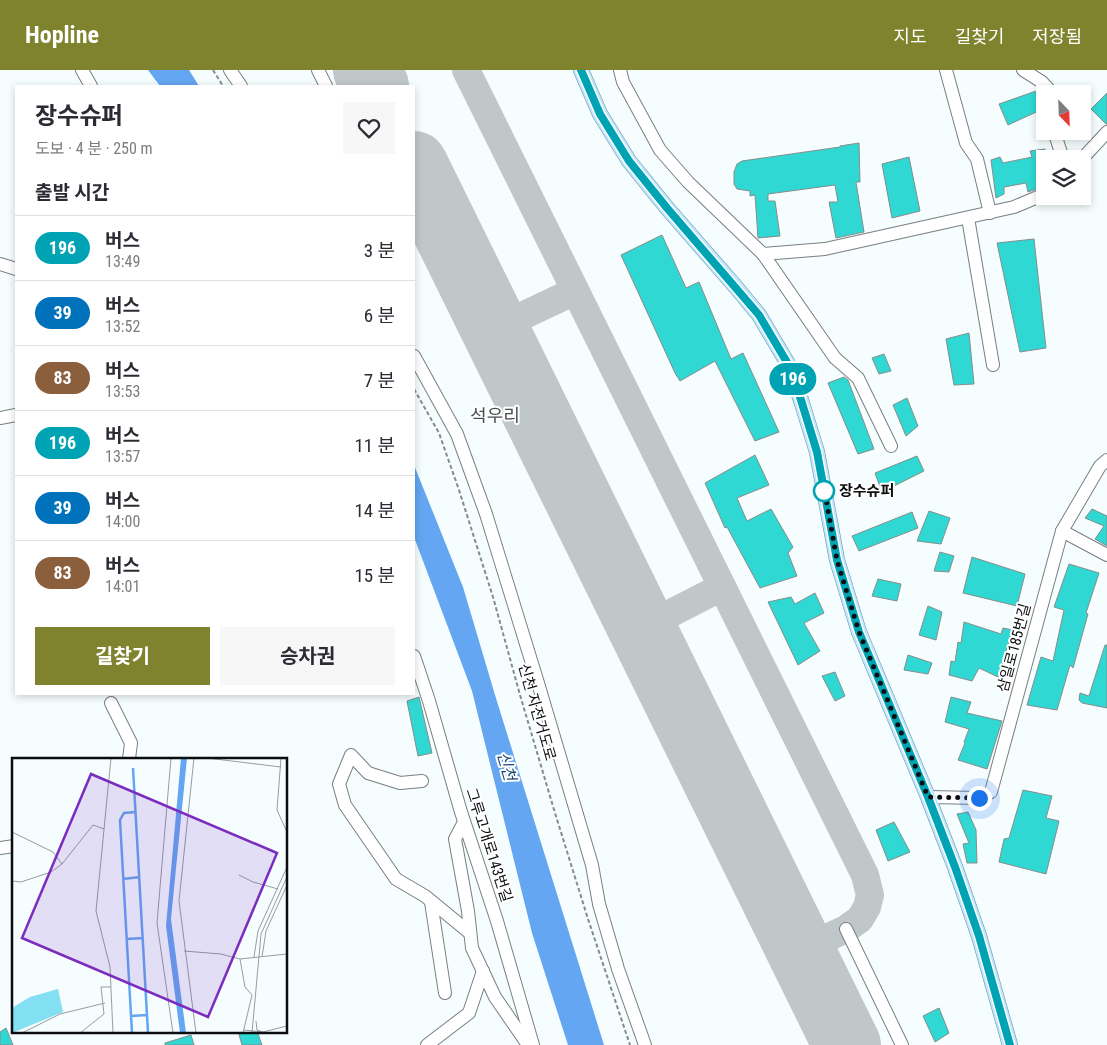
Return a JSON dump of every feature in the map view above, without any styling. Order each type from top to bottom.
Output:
[{"type":"main road","points":[[581,70],[600,114],[629,161],[759,315],[788,364],[817,452],[837,560],[859,632],[955,867],[979,936],[1010,1045]]},
{"type":"street","points":[[82,70],[90,85]]},
{"type":"street","points":[[230,70],[240,85]]},
{"type":"street","points":[[318,70],[326,85]]},
{"type":"street","points":[[620,70],[623,82],[660,150],[688,182],[763,254],[835,358],[858,378],[891,446]]},
{"type":"street","points":[[946,70],[966,143],[977,159],[990,213]]},
{"type":"street","points":[[1023,70],[1044,85]]},
{"type":"street","points":[[1090,150],[1107,132]]},
{"type":"street","points":[[763,254],[825,249],[990,213],[1014,207],[1036,198]]},
{"type":"street","points":[[968,218],[993,365]]},
{"type":"street","points":[[0,264],[15,269]]},
{"type":"street","points":[[415,358],[457,434],[486,514],[592,865],[600,904],[618,969],[645,1045]]},
{"type":"street","points":[[0,418],[15,415]]},
{"type":"street","name":"삼일로185번길","points":[[928,797],[979,798],[991,792],[1062,531],[1100,466],[1107,460]]},
{"type":"street","points":[[1062,531],[1107,555]]},
{"type":"street","name":"그루고개로143번길","points":[[415,659],[429,700],[464,822],[497,921],[533,1045]]},
{"type":"street","points":[[111,703],[131,743],[129,758]]},
{"type":"street","points":[[422,781],[400,783],[368,773],[351,756],[339,784],[345,805],[396,879],[431,902],[470,932]]},
{"type":"street","points":[[464,822],[455,839],[467,903],[472,948],[495,997],[528,1045]]},
{"type":"street","points":[[431,902],[445,993]]},
{"type":"street","points":[[846,929],[902,1045]]},
{"type":"street","points":[[427,1045],[469,1013],[483,971]]},
{"type":"path","points":[[213,70],[223,85]]},
{"type":"path","name":"신천 자전거도로","points":[[415,391],[439,433],[459,490],[493,597],[555,813],[630,1045]]},
{"type":"water","points":[[148,70],[189,70],[198,85],[159,85]]},
{"type":"water","name":"신천","points":[[415,467],[463,587],[604,1045],[568,1045],[532,933],[472,691],[415,540]]},
{"type":"building","points":[[1036,91],[1036,112],[1008,125],[999,104]]},
{"type":"building","points":[[1107,93],[1107,124],[1091,109]]},
{"type":"building","points":[[859,143],[860,182],[856,182],[864,232],[836,238],[829,202],[838,202],[835,185],[768,194],[768,201],[775,201],[780,236],[758,238],[755,195],[750,196],[750,191],[737,189],[734,184],[734,172],[737,164],[742,161]]},
{"type":"building","points":[[1036,150],[1036,189],[1028,192],[1026,183],[1004,187],[1004,194],[996,198],[991,160],[1000,157],[1003,163],[1032,157],[1030,151]]},
{"type":"building","points":[[909,157],[920,211],[892,218],[882,164]]},
{"type":"building","points":[[662,235],[686,288],[699,282],[731,359],[743,353],[779,432],[755,441],[715,361],[680,381],[675,373],[621,255]]},
{"type":"building","points":[[1034,239],[1046,348],[1020,352],[997,243]]},
{"type":"building","points":[[969,333],[974,384],[954,385],[946,339]]},
{"type":"building","points":[[884,354],[891,371],[879,374],[872,358]]},
{"type":"building","points":[[844,377],[848,380],[874,449],[858,454],[828,383]]},
{"type":"building","points":[[907,398],[918,426],[906,436],[893,405]]},
{"type":"building","points":[[755,455],[769,485],[737,498],[747,521],[771,509],[793,547],[788,553],[797,576],[760,588],[727,527],[725,528],[705,483]]},
{"type":"building","points":[[917,456],[924,471],[882,492],[875,473]]},
{"type":"building","points":[[1092,509],[1107,516],[1107,546],[1095,539],[1104,526],[1085,518]]},
{"type":"building","points":[[929,511],[950,518],[941,544],[917,541]]},
{"type":"building","points":[[912,512],[918,528],[859,551],[852,536]]},
{"type":"building","points":[[940,552],[954,556],[949,572],[934,571]]},
{"type":"building","points":[[972,557],[1025,574],[1017,606],[963,593]]},
{"type":"building","points":[[1069,564],[1099,573],[1086,613],[1088,614],[1073,668],[1070,665],[1057,710],[1027,705],[1041,657],[1053,661],[1064,610],[1054,607]]},
{"type":"building","points":[[878,579],[901,584],[897,601],[872,596]]},
{"type":"building","points":[[815,593],[824,613],[804,623],[820,651],[798,665],[768,602],[791,597],[795,604]]},
{"type":"building","points":[[928,606],[942,612],[936,640],[919,635]]},
{"type":"building","points":[[964,622],[1001,634],[1003,628],[1013,630],[998,677],[979,668],[972,681],[949,675],[951,661],[955,662],[958,642],[961,643]]},
{"type":"building","points":[[1105,645],[1107,645],[1107,708],[1082,703],[1079,700],[1080,693],[1089,696]]},
{"type":"building","points":[[908,655],[932,663],[928,674],[904,670]]},
{"type":"building","points":[[835,672],[845,696],[835,701],[822,676]]},
{"type":"building","points":[[419,697],[432,753],[418,756],[407,701]]},
{"type":"building","points":[[951,697],[971,702],[967,713],[1002,721],[987,769],[958,760],[969,729],[945,722]]},
{"type":"building","points":[[1023,790],[1052,796],[1046,818],[1059,821],[1046,874],[999,862],[1004,839],[1009,838]]},
{"type":"building","points":[[968,812],[976,830],[977,863],[967,863],[963,844],[969,843],[957,814]]},
{"type":"building","points":[[894,822],[910,852],[888,861],[876,830]]},
{"type":"building","points":[[939,1008],[949,1033],[935,1042],[923,1016]]},
{"type":"building","points":[[6,1028],[13,1045],[0,1045],[0,1032]]},
{"type":"building","points":[[238,1032],[257,1032],[262,1045],[242,1045]]},
{"type":"building","points":[[191,1035],[194,1045],[165,1045],[165,1043]]},
{"type":"taxiway","points":[[466,70],[865,875],[870,895],[867,907],[860,919],[846,929],[801,950]]},
{"type":"taxiway","points":[[495,329],[575,291]]},
{"type":"taxiway","points":[[642,628],[722,587]]},
{"type":"runway","points":[[367,70],[374,85]]},
{"type":"runway","points":[[415,167],[847,1045]]},
{"type":"bus line","name":"196","points":[[581,70],[600,114],[629,161],[759,315],[788,364],[817,452],[837,560],[859,632],[955,867],[979,936],[1010,1045]]},
{"type":"place","name":"장수슈퍼","points":[[824,491]]},
{"type":"district","name":"석우리","points":[[495,416]]},
{"type":"route","points":[[824,491],[824,488],[837,560],[859,632],[928,797],[979,798]]}]
